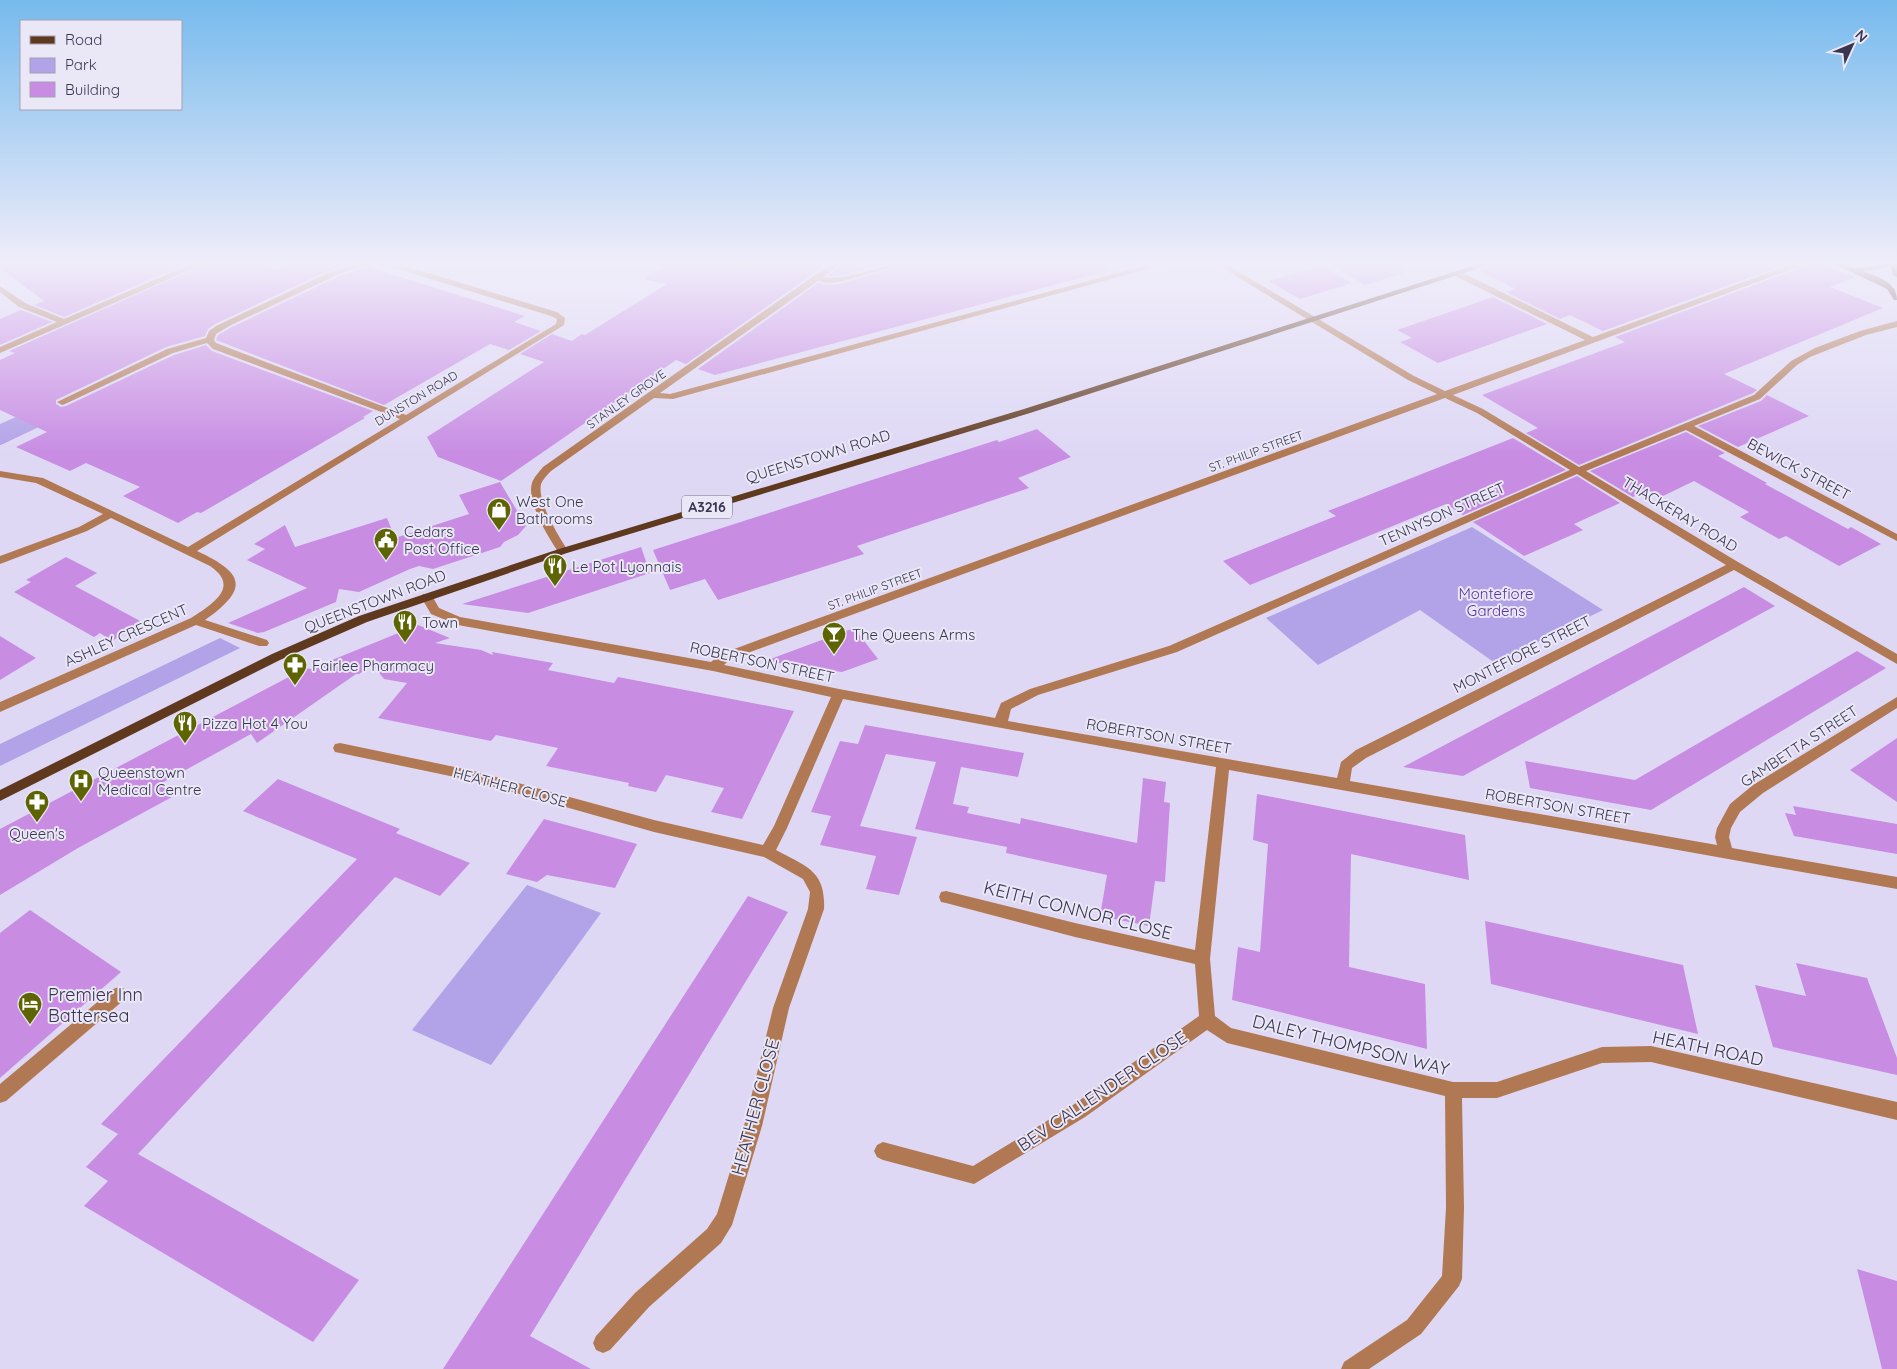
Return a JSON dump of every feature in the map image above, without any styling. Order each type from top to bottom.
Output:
[{"type":"main road","name":"QUEENSTOWN ROAD","points":[[0,796],[276,658],[363,619],[563,551],[1026,411],[1295,325]]},
{"type":"street","points":[[0,350],[57,325]]},
{"type":"street","name":"DUNSTON ROAD","points":[[62,402],[170,352],[210,340],[212,333],[226,325]]},
{"type":"street","name":"DUNSTON ROAD","points":[[190,551],[560,325]]},
{"type":"street","name":"STANLEY GROVE","points":[[563,551],[555,542],[539,500],[536,487],[540,477],[547,469],[654,396],[752,325]]},
{"type":"street","points":[[654,396],[670,397],[939,325]]},
{"type":"street","name":"THACKERAY ROAD","points":[[1323,325],[1411,378],[1480,412],[1734,565],[1897,660]]},
{"type":"street","points":[[1561,325],[1592,340]]},
{"type":"street","name":"ST. PHILIP STREET","points":[[713,667],[725,657],[749,648],[1634,325]]},
{"type":"street","name":"TENNYSON STREET","points":[[1000,724],[1006,706],[1021,698],[1067,681],[1173,649],[1579,470],[1688,427],[1756,397],[1768,389],[1801,358],[1878,326],[1889,325]]},
{"type":"street","points":[[210,340],[216,347],[406,418]]},
{"type":"street","name":"BEWICK STREET","points":[[1688,427],[1897,538]]},
{"type":"street","name":"ASHLEY CRESCENT","points":[[0,474],[39,480],[190,551],[221,568],[227,573],[230,580],[228,590],[222,600],[195,622],[0,707]]},
{"type":"street","points":[[0,560],[83,529],[110,515]]},
{"type":"street","name":"MONTEFIORE STREET","points":[[1343,785],[1346,763],[1361,754],[1734,565]]},
{"type":"street","name":"ROBERTSON STREET","points":[[427,597],[435,611],[458,621],[713,667],[838,694],[1000,724],[1897,883]]},
{"type":"street","points":[[195,622],[264,643]]},
{"type":"street","points":[[767,852],[780,828],[838,694]]},
{"type":"street","name":"GAMBETTA STREET","points":[[1726,852],[1722,837],[1724,828],[1736,808],[1752,794],[1897,702]]},
{"type":"street","name":"HEATHER CLOSE","points":[[340,748],[474,776],[654,826],[767,852],[808,875],[817,892],[816,909],[781,1008],[753,1126],[725,1218],[714,1236],[642,1300],[603,1343]]},
{"type":"street","points":[[1207,1020],[1202,959],[1223,764]]},
{"type":"street","name":"KEITH CONNOR CLOSE","points":[[946,897],[1075,930],[1202,959]]},
{"type":"street","points":[[0,1095],[119,994]]},
{"type":"street","name":"DALEY THOMPSON WAY","points":[[1207,1020],[1227,1035],[1453,1090],[1455,1208],[1452,1279],[1414,1327],[1351,1369]]},
{"type":"street","name":"BEV CALLENDER CLOSE","points":[[883,1151],[974,1175],[1079,1112],[1207,1020]]},
{"type":"street","name":"HEATH ROAD","points":[[1453,1090],[1497,1090],[1602,1054],[1651,1054],[1897,1111]]},
{"type":"green space","points":[[68,413],[0,445],[0,424],[18,416]]},
{"type":"green space","name":"Montefiore Gardens","points":[[1472,527],[1603,610],[1495,663],[1420,610],[1318,665],[1266,618]]},
{"type":"green space","points":[[220,638],[240,648],[0,766],[0,744]]},
{"type":"green space","points":[[527,885],[601,913],[491,1065],[412,1030]]},
{"type":"building","points":[[0,325],[45,325],[0,345]]},
{"type":"building","points":[[68,325],[214,325],[208,329],[205,336],[166,347],[56,400],[56,404],[61,407],[66,406],[174,355],[206,345],[212,351],[373,411],[363,417],[365,418],[201,513],[197,512],[178,523],[123,496],[140,487],[86,463],[70,471],[16,447],[47,432],[0,410],[0,360],[15,353],[9,351]]},
{"type":"building","points":[[236,325],[523,325],[541,331],[509,350],[490,344],[384,405],[216,340],[218,335]]},
{"type":"building","points":[[601,325],[741,325],[686,364],[676,360],[501,481],[438,457],[427,437],[544,362],[520,354],[552,334],[572,341],[582,334],[585,335]]},
{"type":"building","points":[[760,325],[904,325],[715,375],[698,369]]},
{"type":"building","points":[[1412,325],[1545,325],[1438,363],[1400,342],[1412,338],[1397,330]]},
{"type":"building","points":[[1590,325],[1620,325],[1603,331]]},
{"type":"building","points":[[1647,325],[1842,325],[1724,374],[1757,390],[1753,393],[1579,465],[1526,433],[1538,428],[1482,395],[1625,342],[1615,337]]},
{"type":"building","points":[[1767,395],[1809,416],[1738,447],[1698,426],[1761,401]]},
{"type":"building","points":[[1037,429],[1071,457],[1018,478],[1029,488],[857,546],[864,554],[718,600],[705,579],[670,590],[653,550],[997,440],[999,442]]},
{"type":"building","points":[[1686,432],[1725,453],[1718,456],[1767,483],[1765,484],[1848,529],[1851,527],[1881,544],[1839,566],[1786,536],[1779,539],[1740,517],[1749,512],[1694,481],[1661,497],[1648,490],[1633,497],[1590,471]]},
{"type":"building","points":[[1513,438],[1566,470],[1463,515],[1446,504],[1250,585],[1223,561],[1336,516],[1328,511]]},
{"type":"building","points":[[1577,476],[1620,503],[1574,524],[1583,530],[1524,556],[1473,522]]},
{"type":"building","points":[[500,482],[526,526],[518,535],[504,542],[500,547],[433,569],[419,566],[359,592],[339,589],[336,602],[264,632],[258,633],[228,623],[307,588],[247,560],[265,549],[254,544],[285,525],[295,547],[387,518],[395,538],[469,514],[459,495]]},
{"type":"building","points":[[641,547],[650,573],[528,613],[462,604]]},
{"type":"building","points":[[66,557],[97,573],[75,586],[142,622],[112,641],[100,633],[94,637],[14,592],[31,582],[26,580]]},
{"type":"building","points":[[1744,587],[1775,606],[1463,776],[1403,767]]},
{"type":"building","points":[[418,625],[450,638],[435,643],[481,650],[493,655],[492,652],[553,663],[548,670],[614,683],[618,677],[794,711],[742,819],[711,812],[724,788],[666,775],[656,792],[628,786],[629,783],[546,766],[558,748],[496,735],[491,741],[378,718],[407,683],[384,679],[373,665],[356,674],[257,743],[251,734],[162,783],[172,797],[78,848],[0,895],[0,829],[306,668],[310,669]]},
{"type":"building","points":[[854,628],[878,659],[842,672],[765,661]]},
{"type":"building","points":[[0,636],[36,658],[0,680]]},
{"type":"building","points":[[1857,651],[1886,668],[1651,810],[1530,788],[1525,761],[1635,780]]},
{"type":"building","points":[[865,725],[1024,753],[1018,777],[961,767],[953,804],[969,807],[967,813],[1020,824],[1021,818],[1137,843],[1143,778],[1166,782],[1164,802],[1170,803],[1165,882],[1155,881],[1149,926],[1100,916],[1107,875],[1006,853],[1007,847],[915,829],[936,762],[886,754],[860,826],[917,837],[899,895],[866,889],[876,856],[820,845],[831,816],[811,812],[840,741],[858,744]]},
{"type":"building","points":[[1897,738],[1897,802],[1850,770]]},
{"type":"building","points":[[278,779],[400,829],[396,833],[470,863],[440,896],[395,877],[138,1154],[359,1280],[313,1342],[84,1206],[108,1181],[86,1167],[118,1134],[101,1124],[357,859],[243,811]]},
{"type":"building","points":[[1257,794],[1465,835],[1469,880],[1351,854],[1349,967],[1425,984],[1427,1049],[1232,1000],[1238,947],[1260,952],[1268,844],[1253,840]]},
{"type":"building","points":[[1793,806],[1897,824],[1897,854],[1794,836],[1785,813],[1796,815]]},
{"type":"building","points":[[544,819],[637,844],[615,888],[547,875],[537,882],[506,874]]},
{"type":"building","points":[[748,896],[788,912],[530,1336],[591,1369],[443,1369]]},
{"type":"building","name":"Premier Inn Battersea","points":[[30,910],[121,972],[0,1078],[0,933]]},
{"type":"building","points":[[1485,921],[1683,965],[1698,1034],[1491,984]]},
{"type":"building","points":[[1796,963],[1867,978],[1897,1058],[1897,1075],[1773,1047],[1755,985],[1806,996]]},
{"type":"building","points":[[1857,1269],[1897,1281],[1897,1369],[1882,1369]]},
{"type":"place","name":"West One Bathrooms","points":[[499,531]]},
{"type":"place","name":"Cedars Post Office","points":[[386,561]]},
{"type":"place","name":"Le Pot Lyonnais","points":[[555,587]]},
{"type":"place","name":"Town","points":[[405,643]]},
{"type":"place","name":"The Queens Arms","points":[[834,655]]},
{"type":"place","name":"Fairlee Pharmacy","points":[[295,686]]},
{"type":"place","name":"Pizza Hot 4 You","points":[[185,744]]},
{"type":"place","name":"Queenstown Medical Centre","points":[[81,802]]},
{"type":"place","name":"Queen's","points":[[37,823]]},
{"type":"place","name":"Premier Inn Battersea","points":[[30,1025]]}]
